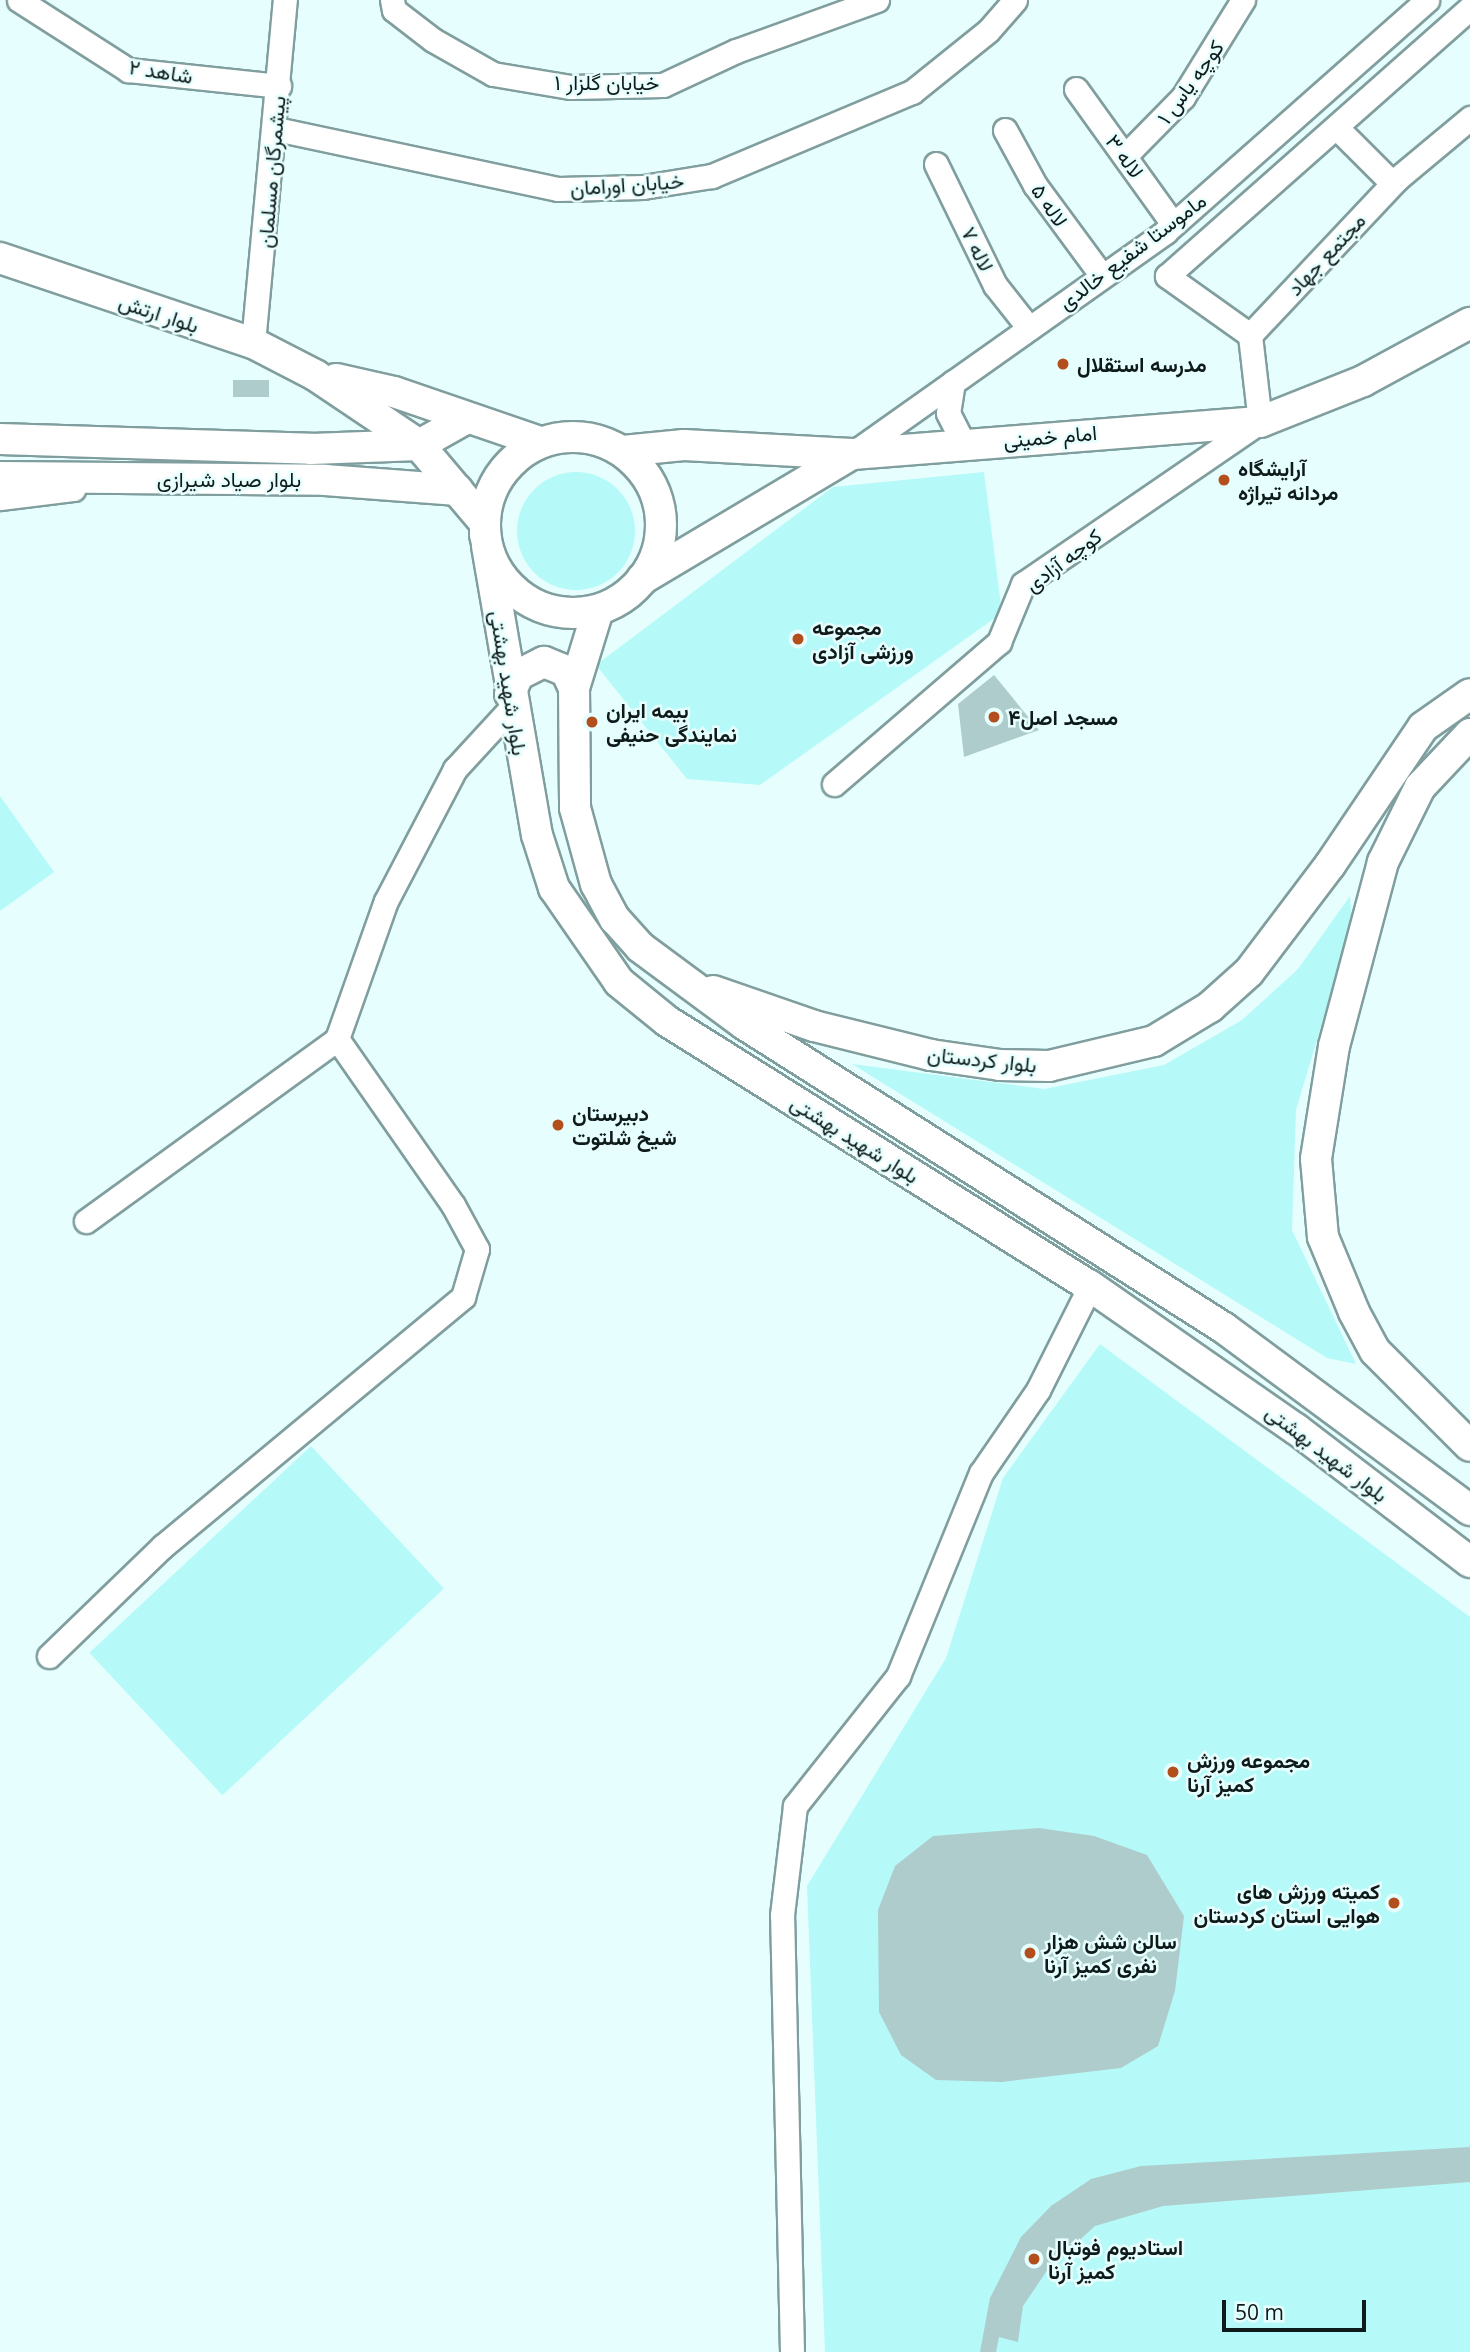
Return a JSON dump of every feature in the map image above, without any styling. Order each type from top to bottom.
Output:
[{"type":"main road","name":"بلوار ارتش","points":[[0,258],[253,343],[315,375]]},
{"type":"main road","name":"امام خمینی","points":[[642,579],[852,454],[963,443],[1260,422],[1363,381],[1470,323]]},
{"type":"main road","points":[[315,375],[394,392],[540,442]]},
{"type":"main road","points":[[315,375],[419,445],[485,523],[486,541],[498,573],[534,603],[570,613],[598,610],[642,579],[656,554],[660,516],[643,471],[623,452],[597,439],[568,436],[540,442],[516,457],[497,479],[486,506],[486,541]]},
{"type":"main road","points":[[419,445],[467,418]]},
{"type":"main road","name":"بلوار صیاد شیرازی","points":[[0,439],[152,444],[419,445]]},
{"type":"main road","points":[[152,444],[152,479]]},
{"type":"main road","points":[[623,452],[684,445],[852,454]]},
{"type":"main road","name":"بلوار صیاد شیرازی","points":[[0,477],[325,480],[458,490]]},
{"type":"main road","name":"بلوار شهید بهشتی","points":[[486,541],[511,701],[537,835],[554,888],[619,982],[713,1051],[1090,1286],[1323,1450],[1470,1562]]},
{"type":"main road","name":"بلوار شهید بهشتی","points":[[598,610],[574,688],[575,808],[584,851],[615,919],[677,979],[1224,1328],[1470,1510]]},
{"type":"main road","points":[[511,701],[518,675],[544,662],[566,671],[574,688]]},
{"type":"main road","name":"بلوار کردستان","points":[[677,979],[814,1026],[931,1055],[1049,1066],[1127,1051],[1181,1028],[1249,972],[1330,865],[1423,727],[1470,694]]},
{"type":"main road","points":[[1470,734],[1420,787],[1383,862],[1334,1046],[1316,1160],[1323,1237],[1354,1312],[1375,1351],[1470,1446]]},
{"type":"street","name":"شاهد ۲","points":[[19,0],[128,70],[279,86]]},
{"type":"street","points":[[51,23],[53,0]]},
{"type":"street","name":"پیشمرگان مسلمان","points":[[253,343],[276,129],[285,0]]},
{"type":"street","name":"خیابان گلزار ۱","points":[[392,0],[394,10],[433,40],[493,74],[572,87],[663,85],[736,51],[877,0]]},
{"type":"street","name":"خیابان اورامان","points":[[276,129],[558,189],[643,187],[719,174],[912,92],[988,31],[1014,0]]},
{"type":"street","name":"کوچه یاس ۱","points":[[1125,156],[1183,97],[1243,0]]},
{"type":"street","name":"ماموستا شفیع خالدی","points":[[852,454],[1173,224],[1427,0]]},
{"type":"street","points":[[1260,422],[1250,335],[1167,276],[1470,8]]},
{"type":"street","name":"لاله ۳","points":[[1076,89],[1173,224]]},
{"type":"street","name":"مجتمع جهاد","points":[[1250,335],[1392,183],[1470,118]]},
{"type":"street","points":[[1336,127],[1392,183]]},
{"type":"street","name":"لاله ۵","points":[[1004,130],[1035,185],[1102,276]]},
{"type":"street","name":"لاله ۷","points":[[936,164],[995,285],[1029,328]]},
{"type":"street","points":[[953,382],[948,413],[963,443]]},
{"type":"street","name":"کوچه آزادی","points":[[834,784],[999,642],[1023,584],[1260,422]]},
{"type":"street","points":[[0,498],[152,479]]},
{"type":"street","points":[[86,1222],[337,1039],[386,901],[449,781],[511,701]]},
{"type":"street","points":[[48,1656],[163,1546],[463,1297],[477,1249],[453,1205],[337,1039]]},
{"type":"street","points":[[792,2352],[782,1915],[795,1806],[898,1676],[981,1473],[1038,1390],[1090,1286]]},
{"type":"shaded area","points":[[576,472],[609,482],[625,498],[635,531],[625,564],[609,580],[576,590],[543,580],[527,564],[517,531],[527,498],[543,482]]},
{"type":"shaded area","name":"مجموعه ورزشی آزادی","points":[[984,472],[1002,613],[760,785],[687,779],[596,665],[833,487]]},
{"type":"shaded area","points":[[0,796],[54,872],[0,911]]},
{"type":"shaded area","points":[[1350,896],[1352,923],[1296,1110],[1292,1230],[1356,1364],[1327,1358],[852,1064],[1044,1089],[1164,1065],[1242,1020],[1298,969]]},
{"type":"shaded area","name":"مجموعه ورزش کمیز آرنا","points":[[1100,1344],[1470,1617],[1470,2352],[825,2352],[807,1886],[946,1658],[1003,1478]]},
{"type":"shaded area","points":[[311,1446],[444,1589],[222,1795],[89,1653]]},
{"type":"building","points":[[233,380],[269,380],[269,397],[233,397]]},
{"type":"building","name":"مسجد اصل۴","points":[[994,675],[1039,730],[964,757],[958,704]]},
{"type":"building","name":"سالن شش هزار نفری کمیز آرنا","points":[[1039,1828],[1094,1836],[1147,1855],[1184,1916],[1175,1991],[1158,2046],[1121,2068],[1002,2082],[936,2080],[901,2055],[879,2012],[878,1910],[895,1866],[933,1836]]},
{"type":"building","name":"استادیوم فوتبال کمیز آرنا","points":[[1470,2147],[1470,2182],[1163,2206],[1095,2226],[1048,2269],[1023,2306],[1018,2342],[999,2337],[996,2352],[980,2352],[990,2298],[1021,2237],[1051,2206],[1091,2179],[1141,2166]]},
{"type":"place","name":"مدرسه استقلال","points":[[1063,364]]},
{"type":"place","name":"آرایشگاه مردانه تیراژه","points":[[1224,480]]},
{"type":"place","name":"مجموعه ورزشی آزادی","points":[[798,639]]},
{"type":"place","name":"مسجد اصل۴","points":[[994,717]]},
{"type":"place","name":"بیمه ایران نمایندگی حنیفی","points":[[592,722]]},
{"type":"place","name":"دبیرستان شیخ شلتوت","points":[[558,1125]]},
{"type":"place","name":"مجموعه ورزش کمیز آرنا","points":[[1173,1772]]},
{"type":"place","name":"کمیته ورزش های هوایی استان کردستان","points":[[1394,1903]]},
{"type":"place","name":"سالن شش هزار نفری کمیز آرنا","points":[[1030,1953]]},
{"type":"place","name":"استادیوم فوتبال کمیز آرنا","points":[[1034,2259]]}]
